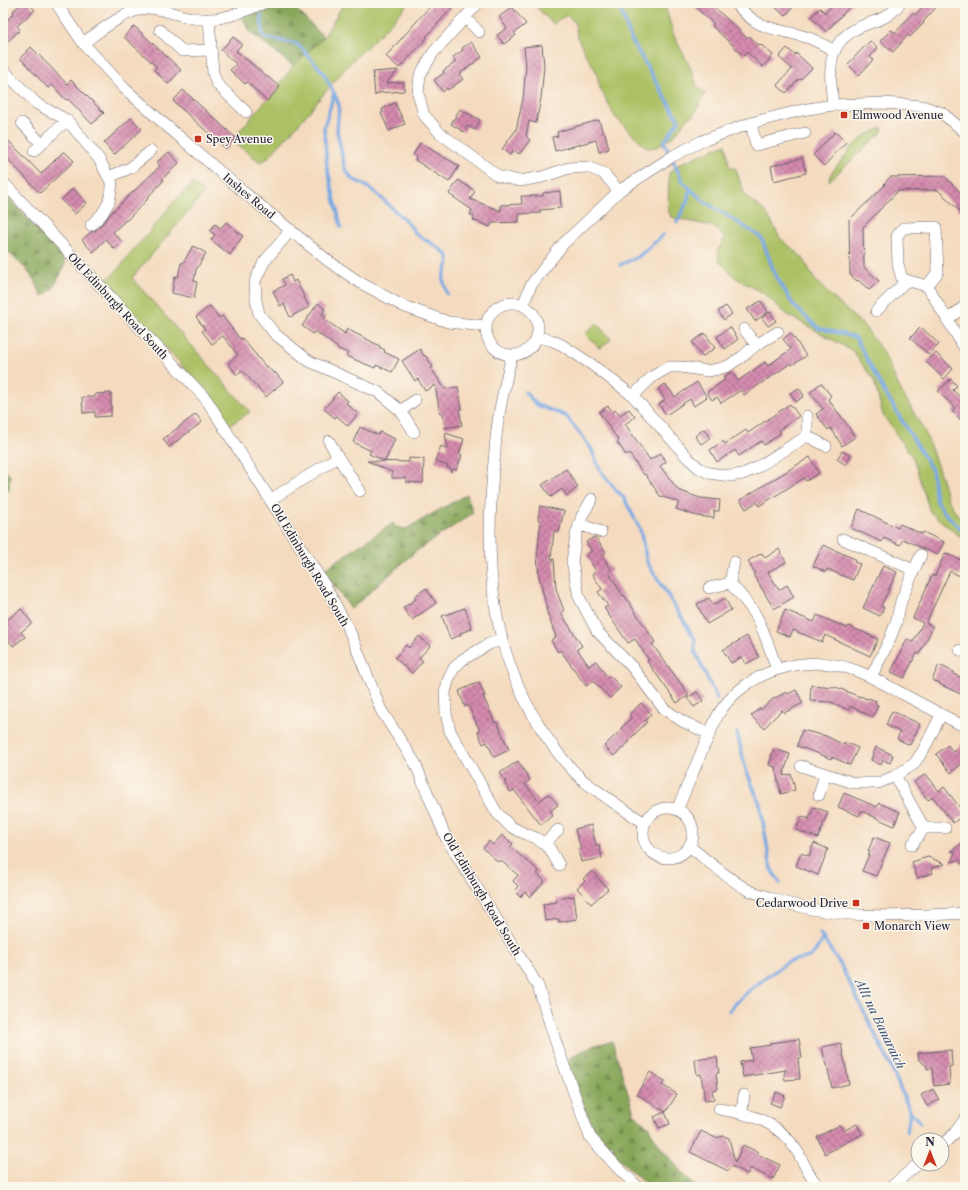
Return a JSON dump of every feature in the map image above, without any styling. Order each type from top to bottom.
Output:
[{"type":"street","name":"Inshes Road","points":[[56,3],[84,43],[124,88],[246,194],[327,260],[359,282],[403,306],[448,322],[485,326]]},
{"type":"street","points":[[84,43],[103,29],[132,12],[148,6],[194,19],[209,19],[225,16],[264,3]]},
{"type":"street","points":[[478,3],[433,53],[420,75],[418,93],[424,115],[440,133],[498,176],[520,181],[542,177],[569,168],[587,167],[603,174],[619,191]]},
{"type":"street","points":[[833,105],[830,76],[831,63],[835,51],[841,41],[854,30],[881,20],[892,13],[900,3]]},
{"type":"street","points":[[740,5],[752,20],[764,26],[808,38],[835,51]]},
{"type":"street","points":[[465,18],[480,32]]},
{"type":"street","points":[[209,19],[213,74],[217,84],[246,112]]},
{"type":"street","points":[[160,30],[182,51],[211,50]]},
{"type":"street","points":[[3,69],[37,104],[67,120],[99,159],[110,181],[109,202],[102,214],[91,225]]},
{"type":"street","points":[[523,305],[531,285],[563,244],[619,191],[673,156],[702,141],[751,123],[802,110],[833,105],[884,102],[922,106],[942,113],[965,132]]},
{"type":"street","points":[[22,123],[38,147],[67,120]]},
{"type":"street","points":[[751,123],[756,145],[805,133]]},
{"type":"street","points":[[110,181],[130,168],[151,151]]},
{"type":"street","name":"Old Edinburgh Road South","points":[[3,182],[206,400],[327,589],[350,632],[381,710],[415,763],[446,838],[538,986],[558,1049],[590,1137],[617,1168],[638,1187]]},
{"type":"street","points":[[927,286],[938,272],[936,227],[903,228],[897,236],[898,264],[902,279],[927,286],[965,349]]},
{"type":"street","points":[[291,230],[264,262],[255,281],[256,300],[259,314],[275,334],[309,361],[378,392],[401,411],[414,432]]},
{"type":"street","points":[[876,311],[907,280]]},
{"type":"street","points":[[506,302],[515,302],[530,309],[537,322],[538,330],[533,344],[527,350],[520,354],[512,355],[504,354],[496,350],[489,343],[485,326],[487,318],[499,305],[506,302]]},
{"type":"street","points":[[947,320],[965,306]]},
{"type":"street","points":[[744,329],[756,345]]},
{"type":"street","points":[[633,396],[652,377],[669,367],[681,367],[708,371],[718,370],[728,366],[756,345],[778,332]]},
{"type":"street","points":[[536,337],[551,340],[562,345],[591,364],[633,396],[688,458],[699,468],[709,473],[730,476],[743,474],[756,468],[807,436]]},
{"type":"street","points":[[512,355],[497,430],[490,523],[493,594],[502,639],[513,676],[522,697],[549,741],[567,763],[586,782],[627,812],[645,823]]},
{"type":"street","points":[[401,411],[415,400]]},
{"type":"street","points":[[807,416],[807,436]]},
{"type":"street","points":[[807,436],[826,446]]},
{"type":"street","points":[[329,441],[360,491]]},
{"type":"street","points":[[270,500],[338,457]]},
{"type":"street","points":[[592,499],[579,524],[572,561],[579,597],[597,631],[632,667],[664,709],[682,721],[710,734]]},
{"type":"street","points":[[579,524],[601,532]]},
{"type":"street","points":[[843,539],[914,570]]},
{"type":"street","points":[[871,677],[894,629],[902,601],[921,554]]},
{"type":"street","points":[[730,583],[734,562]]},
{"type":"street","points":[[730,583],[756,615],[777,669]]},
{"type":"street","points":[[709,588],[730,583]]},
{"type":"street","points":[[502,639],[489,644],[462,660],[454,668],[445,692],[446,713],[450,731],[498,813],[510,826],[536,838],[550,849],[559,865]]},
{"type":"street","points":[[677,810],[718,714],[730,699],[746,685],[777,669],[812,663],[832,664],[851,669],[871,677],[965,727]]},
{"type":"street","points":[[801,766],[854,783],[878,783],[896,776],[914,764],[924,749],[941,715]]},
{"type":"street","points":[[818,795],[825,774]]},
{"type":"street","points":[[896,776],[924,828]]},
{"type":"street","points":[[668,808],[677,810],[684,814],[690,821],[693,829],[689,846],[683,853],[675,857],[665,858],[656,855],[649,849],[644,841],[643,832],[645,823],[651,815],[658,810],[668,808]]},
{"type":"street","points":[[924,828],[945,828]]},
{"type":"street","points":[[912,845],[924,828]]},
{"type":"street","points":[[544,844],[558,830]]},
{"type":"street","points":[[689,846],[728,877],[749,890],[792,905],[816,910],[855,914],[900,915],[965,913]]},
{"type":"street","points":[[742,1113],[744,1095]]},
{"type":"street","points":[[718,1109],[753,1116],[782,1132],[797,1151],[806,1168],[820,1187]]},
{"type":"street","points":[[950,1138],[965,1119]]},
{"type":"street","points":[[891,1187],[910,1171]]},
{"type":"green space","points":[[235,3],[292,3],[294,7],[324,37],[293,66],[250,32]]},
{"type":"green space","points":[[344,3],[409,3],[348,65],[267,159],[260,162],[235,143],[236,135],[275,90],[293,66],[324,37]]},
{"type":"green space","points":[[533,3],[664,3],[674,36],[689,65],[698,88],[705,93],[695,113],[687,119],[674,136],[657,147],[647,148],[615,117],[600,88],[596,71],[577,37],[575,23],[568,15],[559,19],[554,24]]},
{"type":"green space","points":[[883,127],[882,132],[829,181],[830,175],[853,146],[866,135]]},
{"type":"green space","points":[[726,144],[729,166],[736,169],[745,196],[766,212],[780,238],[803,258],[815,280],[865,327],[884,354],[900,389],[925,432],[948,500],[959,517],[965,521],[965,541],[930,512],[913,458],[883,415],[874,381],[853,351],[788,315],[763,293],[736,278],[719,261],[718,250],[725,238],[714,227],[671,217],[668,209],[669,173],[679,164]]},
{"type":"green space","points":[[193,183],[204,193],[132,278],[250,412],[230,425],[215,401],[154,335],[106,287],[104,281],[116,272],[169,207]]},
{"type":"green space","points":[[3,192],[63,257],[65,264],[52,290],[42,296],[35,281],[26,269],[3,247]]},
{"type":"green space","points":[[596,323],[611,339],[600,349],[585,334]]},
{"type":"green space","points":[[3,469],[10,475],[9,490],[3,494]]},
{"type":"green space","points":[[467,494],[473,513],[415,552],[351,609],[323,570],[393,523],[395,527],[406,529]]},
{"type":"green space","points":[[612,1041],[634,1113],[648,1126],[659,1145],[684,1175],[698,1187],[649,1187],[613,1153],[594,1131],[566,1061],[576,1054],[595,1045]]},
{"type":"building","points":[[22,3],[28,3],[35,10],[17,26],[20,30],[3,46],[3,24],[14,13],[13,11]]},
{"type":"building","points":[[433,3],[456,3],[426,37],[427,38],[399,68],[386,56]]},
{"type":"building","points":[[691,3],[710,3],[747,38],[749,36],[773,55],[763,67],[747,52],[744,56],[712,26],[714,24]]},
{"type":"building","points":[[771,3],[797,3],[785,16]]},
{"type":"building","points":[[834,3],[853,3],[826,32],[811,17],[820,8],[825,13]]},
{"type":"building","points":[[926,3],[940,3],[923,22],[924,23],[910,37],[908,35],[893,52],[880,41],[891,30],[895,33],[913,13],[915,15]]},
{"type":"building","points":[[512,7],[526,24],[514,33],[516,35],[504,44],[497,35],[507,28],[499,17]]},
{"type":"building","points":[[134,26],[181,70],[168,84],[154,70],[157,67],[124,37]]},
{"type":"building","points":[[233,37],[242,44],[236,51],[280,87],[267,101],[247,82],[245,84],[230,70],[236,64],[221,50]]},
{"type":"building","points":[[870,41],[878,48],[870,57],[873,60],[859,75],[848,64]]},
{"type":"building","points":[[471,42],[482,57],[459,74],[463,79],[443,92],[434,80],[444,73],[443,71],[456,62],[453,57]]},
{"type":"building","points":[[542,45],[544,66],[541,98],[536,123],[529,121],[526,136],[530,140],[519,154],[513,150],[510,155],[502,149],[516,130],[523,99],[526,66],[524,47]]},
{"type":"building","points":[[31,47],[67,84],[71,80],[104,113],[92,124],[52,85],[48,88],[20,58]]},
{"type":"building","points":[[787,48],[795,55],[796,53],[812,68],[786,93],[777,85],[792,69],[779,57]]},
{"type":"building","points":[[398,70],[386,83],[404,82],[404,91],[378,93],[375,96],[373,72]]},
{"type":"building","points":[[183,90],[236,138],[226,149],[173,101]]},
{"type":"building","points":[[395,103],[405,124],[389,131],[381,113],[383,112],[382,109]]},
{"type":"building","points":[[460,109],[480,120],[475,130],[467,126],[464,132],[451,124]]},
{"type":"building","points":[[131,118],[142,129],[114,155],[104,143]]},
{"type":"building","points":[[599,120],[603,133],[605,133],[609,149],[599,152],[596,140],[555,151],[552,137],[558,136],[557,132]]},
{"type":"building","points":[[835,132],[846,142],[824,166],[813,155]]},
{"type":"building","points":[[3,135],[41,174],[64,151],[74,161],[40,193],[3,154]]},
{"type":"building","points":[[420,143],[459,166],[449,182],[415,160],[417,157],[413,155]]},
{"type":"building","points":[[169,152],[179,163],[162,179],[164,180],[147,198],[148,199],[113,232],[122,242],[114,249],[106,239],[93,252],[82,240],[91,232],[96,230],[110,214],[160,166],[157,162]]},
{"type":"building","points":[[802,158],[806,173],[774,181],[771,166]]},
{"type":"building","points":[[944,176],[965,197],[965,216],[938,190],[898,191],[863,227],[864,267],[879,281],[869,290],[850,275],[849,220],[885,185],[884,184],[890,177]]},
{"type":"building","points":[[458,180],[475,191],[470,199],[501,211],[501,205],[522,204],[521,196],[543,196],[543,193],[560,191],[561,208],[540,210],[540,213],[519,214],[519,222],[492,223],[490,227],[473,220],[474,216],[470,215],[472,210],[449,194]]},
{"type":"building","points":[[73,188],[87,203],[75,214],[61,200]]},
{"type":"building","points":[[226,222],[243,236],[230,255],[211,240],[215,235],[210,231],[215,224],[221,228]]},
{"type":"building","points":[[193,246],[206,253],[196,270],[194,281],[197,282],[194,298],[172,293],[175,276],[178,277],[181,263],[183,263]]},
{"type":"building","points":[[290,275],[293,282],[296,280],[309,307],[290,317],[284,304],[280,306],[273,291],[285,285],[282,279]]},
{"type":"building","points":[[761,301],[768,312],[755,321],[747,309]]},
{"type":"building","points":[[318,303],[325,309],[322,314],[326,317],[324,319],[345,334],[347,329],[380,346],[379,347],[385,350],[384,352],[399,359],[392,372],[376,365],[375,368],[346,356],[348,353],[338,349],[315,331],[313,334],[302,326]]},
{"type":"building","points":[[210,306],[219,318],[222,316],[240,339],[242,338],[266,367],[267,366],[274,374],[275,372],[283,382],[266,397],[242,370],[237,375],[228,363],[238,355],[223,336],[212,344],[202,331],[205,329],[196,317]]},
{"type":"building","points":[[726,306],[732,314],[724,320],[718,311]]},
{"type":"building","points":[[770,312],[776,321],[768,326],[762,318]]},
{"type":"building","points":[[730,327],[738,339],[725,349],[717,337]]},
{"type":"building","points":[[921,327],[939,344],[929,355],[910,338]]},
{"type":"building","points":[[705,333],[715,348],[702,357],[692,342]]},
{"type":"building","points":[[791,333],[806,356],[792,365],[791,363],[744,395],[741,390],[721,403],[717,397],[712,400],[707,392],[725,380],[723,377],[732,372],[738,381],[765,362],[768,366],[791,349],[783,339]]},
{"type":"building","points":[[420,349],[433,367],[431,368],[445,389],[458,387],[462,409],[459,409],[462,425],[445,428],[443,414],[440,414],[435,385],[425,391],[418,379],[415,381],[402,361]]},
{"type":"building","points":[[936,353],[953,369],[944,379],[926,362]]},
{"type":"building","points":[[951,379],[957,386],[953,390],[965,402],[965,424],[952,411],[955,408],[938,391]]},
{"type":"building","points":[[697,382],[707,397],[694,406],[690,399],[666,415],[659,404],[665,400],[658,389],[665,384],[675,397]]},
{"type":"building","points":[[821,383],[831,396],[828,399],[855,437],[842,446],[831,428],[828,430],[816,414],[823,409],[810,392]]},
{"type":"building","points":[[799,388],[804,396],[796,402],[790,393]]},
{"type":"building","points":[[338,392],[348,401],[346,403],[358,414],[348,426],[337,416],[335,418],[324,409]]},
{"type":"building","points":[[111,393],[111,416],[95,417],[95,412],[83,413],[82,397],[95,397],[95,394]]},
{"type":"building","points":[[790,404],[799,416],[779,430],[781,433],[764,445],[761,441],[739,456],[735,450],[717,462],[710,450],[723,441],[725,444],[746,430],[748,433]]},
{"type":"building","points":[[608,406],[613,412],[616,410],[620,415],[629,409],[635,417],[625,424],[650,460],[661,453],[666,462],[660,466],[678,490],[700,498],[720,500],[719,511],[714,511],[714,518],[697,516],[676,509],[679,502],[660,496],[629,453],[626,455],[617,442],[619,441],[599,412]]},
{"type":"building","points":[[196,414],[202,422],[169,447],[163,439]]},
{"type":"building","points":[[360,427],[378,435],[380,432],[395,439],[385,461],[369,454],[371,451],[353,442]]},
{"type":"building","points":[[704,429],[710,438],[701,444],[695,436]]},
{"type":"building","points":[[445,433],[464,439],[459,454],[462,455],[456,470],[453,469],[451,472],[451,469],[447,467],[448,466],[435,461],[441,446],[448,449]]},
{"type":"building","points":[[842,451],[851,456],[846,465],[837,459]]},
{"type":"building","points":[[810,457],[819,473],[806,481],[804,478],[759,506],[757,502],[746,509],[740,500]]},
{"type":"building","points":[[409,458],[424,459],[423,483],[406,482],[406,478],[392,478],[392,472],[367,461],[409,462]]},
{"type":"building","points":[[566,469],[578,487],[567,496],[562,489],[551,497],[542,485]]},
{"type":"building","points":[[540,506],[564,511],[559,532],[554,531],[551,559],[554,559],[556,589],[564,611],[561,613],[582,646],[577,649],[589,666],[596,661],[608,678],[610,676],[621,687],[610,698],[593,681],[586,686],[560,650],[558,652],[551,640],[556,637],[546,609],[539,576],[537,557],[541,520],[538,520]]},
{"type":"building","points":[[859,509],[898,528],[900,524],[922,534],[923,532],[944,542],[937,555],[903,539],[900,545],[884,538],[882,542],[851,528]]},
{"type":"building","points":[[594,537],[606,553],[602,555],[612,571],[609,573],[655,642],[652,644],[689,695],[677,703],[647,661],[649,660],[635,639],[628,643],[604,608],[608,606],[598,592],[602,589],[592,574],[596,571],[586,555],[592,551],[586,542]]},
{"type":"building","points":[[823,545],[855,559],[854,562],[860,564],[853,580],[827,569],[826,572],[813,566]]},
{"type":"building","points":[[779,549],[786,562],[768,572],[779,590],[787,585],[794,597],[774,609],[753,574],[755,573],[748,561],[762,553],[765,558]]},
{"type":"building","points":[[945,553],[965,562],[965,564],[960,576],[950,571],[926,623],[933,627],[919,655],[917,653],[904,678],[891,672],[907,639],[913,642],[923,623],[913,618],[932,575],[935,576]]},
{"type":"building","points":[[883,566],[897,572],[881,606],[884,608],[880,616],[863,608]]},
{"type":"building","points":[[426,588],[436,603],[412,620],[403,608],[416,599],[414,597]]},
{"type":"building","points":[[709,598],[713,605],[725,598],[731,610],[707,624],[697,604]]},
{"type":"building","points":[[465,608],[472,629],[460,633],[461,635],[450,639],[442,616]]},
{"type":"building","points":[[21,609],[32,623],[21,632],[25,637],[13,646],[3,634],[3,623]]},
{"type":"building","points":[[785,610],[814,622],[817,615],[847,628],[849,626],[878,639],[870,656],[825,635],[822,642],[793,630],[790,637],[776,631]]},
{"type":"building","points":[[419,636],[430,646],[419,658],[423,661],[412,673],[395,658],[406,645],[409,648]]},
{"type":"building","points":[[747,636],[759,657],[746,664],[742,657],[731,663],[723,650]]},
{"type":"building","points":[[939,665],[954,672],[953,674],[965,679],[965,696],[932,680]]},
{"type":"building","points":[[479,682],[485,696],[483,696],[495,723],[497,722],[509,750],[494,757],[487,742],[483,744],[478,732],[480,731],[468,705],[465,707],[459,691]]},
{"type":"building","points":[[811,685],[836,687],[860,697],[876,701],[875,704],[878,705],[873,717],[850,706],[849,710],[831,702],[810,701]]},
{"type":"building","points":[[796,690],[803,703],[784,713],[782,710],[764,728],[751,716],[760,708],[761,710],[773,699],[787,692],[788,694]]},
{"type":"building","points":[[697,692],[703,701],[694,707],[687,698]]},
{"type":"building","points":[[641,703],[651,714],[645,721],[647,722],[614,756],[604,746],[622,729],[621,728],[631,718],[629,715]]},
{"type":"building","points":[[892,711],[920,724],[910,745],[897,739],[900,732],[886,725]]},
{"type":"building","points":[[802,730],[826,736],[844,745],[845,742],[858,748],[850,765],[832,757],[831,759],[797,746]]},
{"type":"building","points":[[965,742],[965,761],[951,773],[936,754],[948,745],[953,752]]},
{"type":"building","points":[[876,747],[893,755],[890,763],[883,760],[881,765],[871,760]]},
{"type":"building","points":[[774,749],[790,754],[783,776],[791,774],[795,790],[781,794],[775,767],[769,765]]},
{"type":"building","points":[[518,761],[530,780],[525,784],[539,801],[549,794],[558,805],[550,811],[553,815],[541,825],[514,790],[510,792],[504,782],[506,781],[500,773]]},
{"type":"building","points":[[926,774],[939,791],[944,787],[965,814],[953,823],[933,797],[928,800],[914,782]]},
{"type":"building","points":[[844,793],[877,807],[879,803],[900,812],[894,826],[861,811],[859,816],[838,807]]},
{"type":"building","points":[[814,807],[828,812],[818,838],[796,830],[802,816],[809,819]]},
{"type":"building","points":[[591,825],[596,845],[599,845],[602,858],[581,862],[578,849],[581,849],[575,829]]},
{"type":"building","points":[[502,835],[513,844],[510,847],[539,871],[537,874],[545,881],[530,897],[525,892],[520,897],[514,891],[518,886],[513,881],[518,875],[500,860],[498,862],[483,848],[489,841],[493,845]]},
{"type":"building","points":[[874,837],[890,843],[876,876],[862,871],[870,852],[868,851]]},
{"type":"building","points":[[965,841],[965,868],[959,860],[951,862],[955,852],[951,851]]},
{"type":"building","points":[[814,843],[828,849],[818,875],[796,866],[801,853],[809,856]]},
{"type":"building","points":[[928,857],[945,864],[931,868],[933,873],[917,878],[912,862]]},
{"type":"building","points":[[592,871],[608,889],[591,904],[577,888],[585,881],[583,879]]},
{"type":"building","points":[[574,896],[577,919],[559,922],[559,919],[545,921],[543,904],[557,902],[556,899]]},
{"type":"building","points":[[799,1039],[802,1058],[798,1058],[800,1079],[785,1080],[784,1074],[786,1070],[743,1077],[740,1062],[752,1060],[750,1048],[771,1045],[770,1043]]},
{"type":"building","points":[[841,1043],[849,1084],[832,1088],[822,1047]]},
{"type":"building","points":[[951,1050],[952,1066],[949,1067],[950,1084],[934,1086],[932,1068],[927,1069],[927,1066],[919,1060],[918,1053]]},
{"type":"building","points":[[717,1057],[719,1073],[716,1073],[718,1089],[712,1090],[714,1100],[705,1101],[701,1074],[697,1075],[695,1060]]},
{"type":"building","points":[[650,1072],[665,1081],[662,1085],[677,1094],[666,1112],[637,1094]]},
{"type":"building","points":[[933,1089],[939,1100],[927,1106],[921,1095]]},
{"type":"building","points":[[776,1092],[785,1096],[780,1107],[770,1103]]},
{"type":"building","points":[[665,1112],[670,1124],[659,1128],[654,1117]]},
{"type":"building","points":[[857,1124],[862,1134],[825,1154],[817,1137],[840,1125],[843,1131]]},
{"type":"building","points":[[701,1131],[716,1138],[723,1136],[729,1138],[735,1163],[743,1145],[758,1152],[757,1154],[780,1165],[773,1179],[750,1168],[748,1174],[731,1166],[728,1171],[690,1152]]},
{"type":"waterway","points":[[618,3],[631,39],[679,121],[664,142],[683,182],[705,202],[761,237],[775,274],[794,306],[818,328],[855,337],[884,391],[932,470],[936,500],[943,511],[965,533]]},
{"type":"waterway","name":"Allt na Banaraich","points":[[261,15],[263,37],[297,44],[323,72],[339,105],[337,131],[345,169],[352,179],[375,192],[408,223],[416,234],[447,254],[449,261],[443,279],[447,294]]},
{"type":"waterway","points":[[334,93],[324,128],[327,167],[341,227]]},
{"type":"waterway","points":[[677,222],[687,202],[690,189]]},
{"type":"waterway","points":[[620,265],[638,257],[663,235]]},
{"type":"waterway","name":"Allt na Banaraich","points":[[525,392],[537,405],[566,416],[591,448],[600,470],[624,498],[640,529],[647,562],[695,639],[695,651],[717,699]]},
{"type":"waterway","name":"Allt na Banaraich","points":[[737,733],[746,770],[760,804],[771,869],[780,883]]},
{"type":"waterway","name":"Allt na Banaraich","points":[[820,934],[840,964],[887,1058],[910,1111],[920,1123]]},
{"type":"waterway","points":[[729,1011],[748,992],[786,963],[792,960],[811,956],[823,938]]},
{"type":"waterway","points":[[907,1132],[910,1112]]},
{"type":"place","name":"Elmwood Avenue","points":[[844,115]]},
{"type":"place","name":"Spey Avenue","points":[[198,139]]},
{"type":"place","name":"Cedarwood Drive","points":[[856,903]]},
{"type":"place","name":"Monarch View","points":[[866,926]]}]
